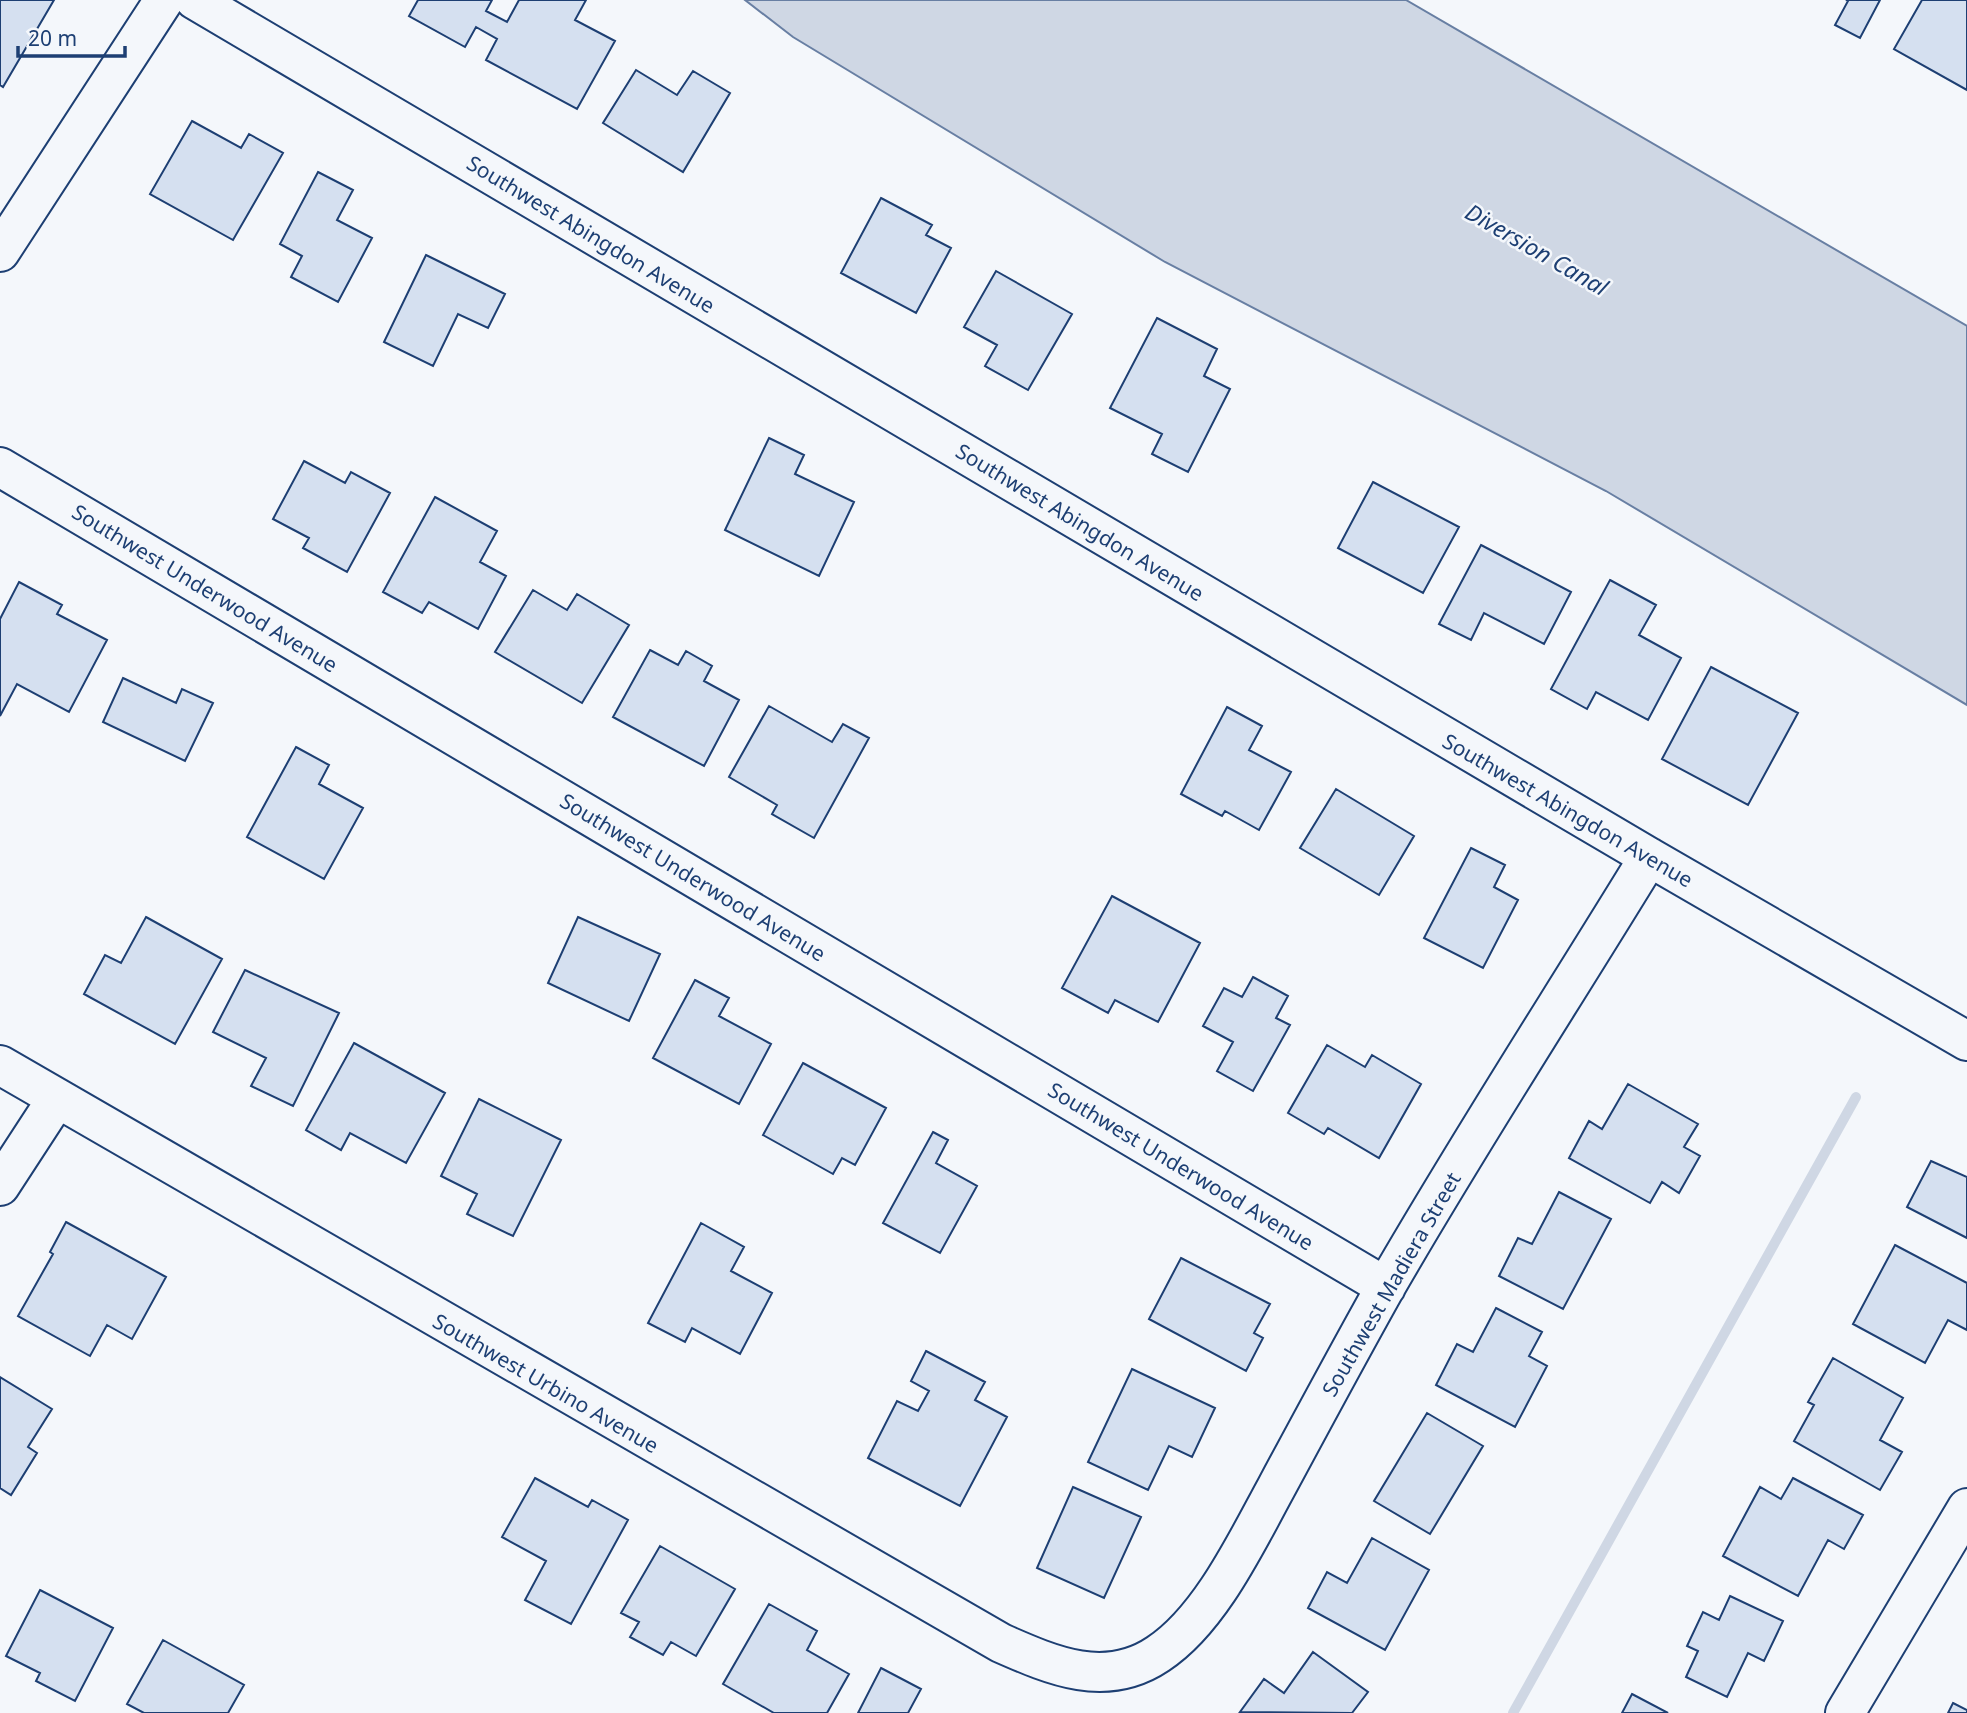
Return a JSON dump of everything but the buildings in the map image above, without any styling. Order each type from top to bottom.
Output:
[{"type":"street","points":[[0,252],[164,0]]},
{"type":"street","name":"Southwest Abingdon Avenue","points":[[195,0],[1649,857],[1967,1041]]},
{"type":"street","name":"Southwest Underwood Avenue","points":[[0,467],[1386,1287]]},
{"type":"street","name":"Southwest Madiera Street","points":[[1103,1674],[1133,1667],[1158,1654],[1184,1633],[1210,1598],[1249,1538],[1386,1287],[1649,857]]},
{"type":"street","name":"Southwest Urbino Avenue","points":[[0,1065],[56,1100],[1001,1643],[1040,1661],[1075,1671],[1103,1674]]},
{"type":"street","points":[[0,1186],[56,1100]]},
{"type":"street","points":[[1845,1713],[1967,1508]]},
{"type":"water","name":"Diversion Canal","points":[[745,0],[1406,0],[1967,326],[1967,705],[1606,491],[1165,262],[793,37]]},
{"type":"waterway","points":[[1513,1713],[1856,1097]]}]
